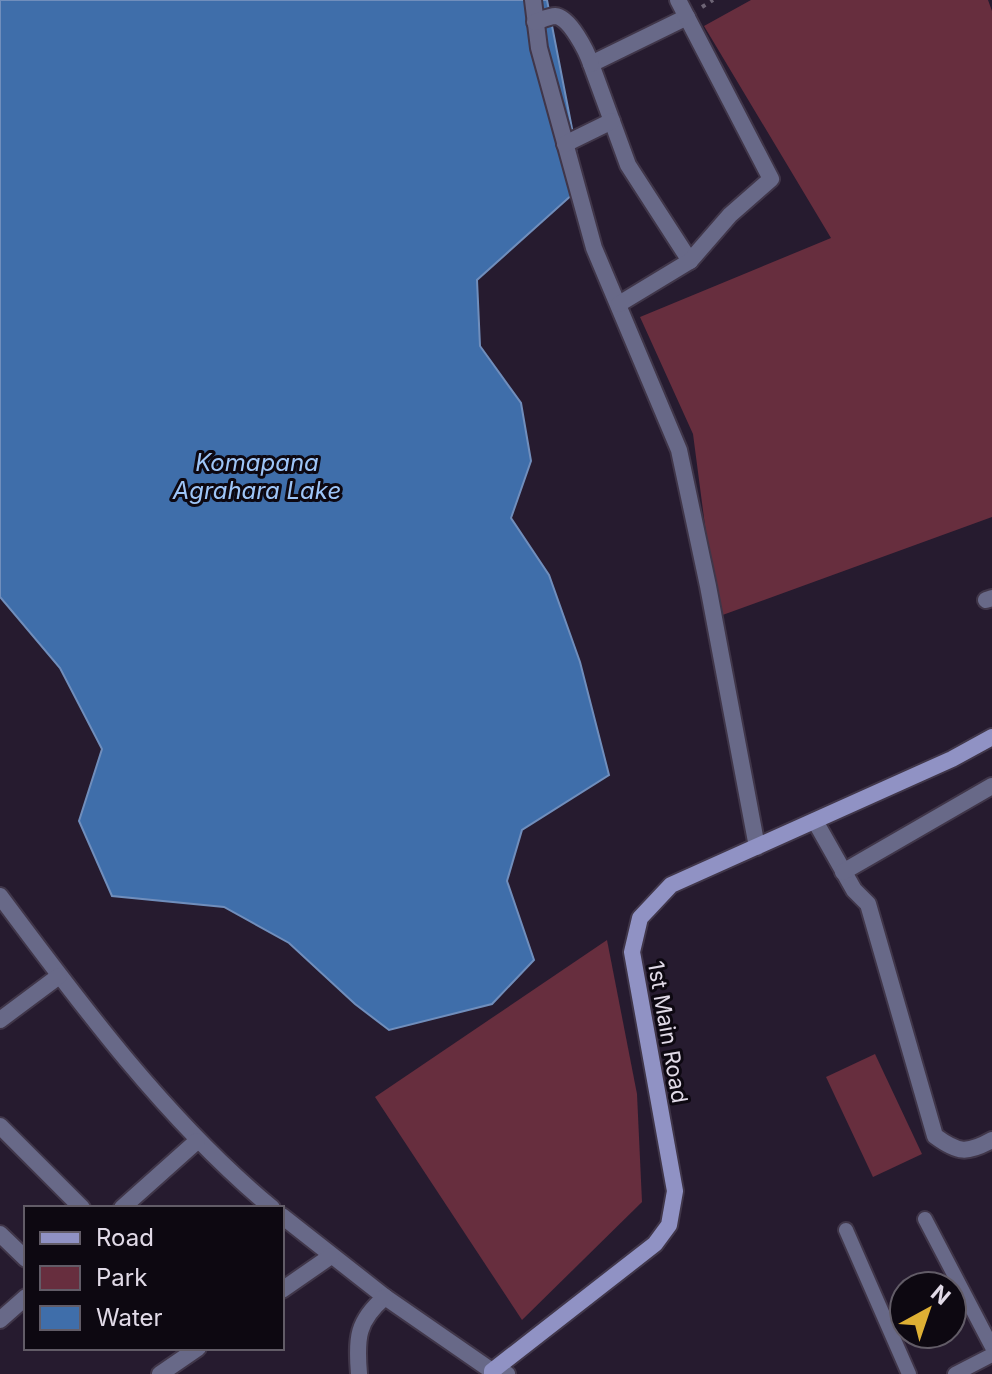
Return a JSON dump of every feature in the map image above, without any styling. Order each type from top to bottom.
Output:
[{"type":"street","points":[[533,0],[539,48],[594,248],[679,450],[757,847]]},
{"type":"street","points":[[619,304],[690,261],[730,215],[771,179],[678,0]]},
{"type":"street","points":[[535,22],[555,16],[564,20],[586,48],[628,165],[690,261]]},
{"type":"street","points":[[591,64],[687,17]]},
{"type":"street","points":[[565,144],[612,121]]},
{"type":"street","name":"1st Main Road","points":[[497,1373],[655,1244],[669,1225],[675,1191],[632,952],[640,918],[671,885],[952,759],[992,737]]},
{"type":"street","points":[[843,872],[992,786]]},
{"type":"street","points":[[815,821],[854,890],[868,904],[875,922],[935,1136],[953,1149],[974,1150],[992,1140]]},
{"type":"street","points":[[0,896],[59,976],[197,1141],[270,1206]]},
{"type":"street","points":[[0,1020],[59,976]]},
{"type":"street","points":[[0,1126],[80,1206]]},
{"type":"street","points":[[124,1206],[197,1141]]},
{"type":"street","points":[[284,1218],[385,1297],[497,1373]]},
{"type":"street","points":[[0,1234],[24,1257]]},
{"type":"street","points":[[284,1289],[331,1256]]},
{"type":"street","points":[[359,1374],[357,1346],[367,1313],[385,1297]]},
{"type":"street","points":[[0,1320],[24,1299]]},
{"type":"street","points":[[160,1374],[195,1350]]},
{"type":"lane","points":[[925,1219],[992,1347]]},
{"type":"lane","points":[[846,1230],[909,1374]]},
{"type":"lane","points":[[955,1374],[992,1355]]},
{"type":"green space","points":[[751,0],[988,0],[992,11],[992,517],[717,617],[693,434],[640,317],[831,238],[704,26]]},
{"type":"green space","points":[[607,940],[637,1094],[642,1202],[522,1320],[375,1097]]},
{"type":"green space","points":[[875,1054],[922,1154],[873,1177],[826,1077]]},
{"type":"water","name":"Komapana Agrahara Lake","points":[[0,0],[547,0],[583,185],[477,280],[480,346],[521,403],[531,461],[511,518],[549,575],[580,662],[609,775],[522,830],[507,881],[534,960],[492,1004],[389,1030],[355,1004],[289,943],[224,907],[112,896],[79,821],[102,749],[60,668],[0,597]]}]
